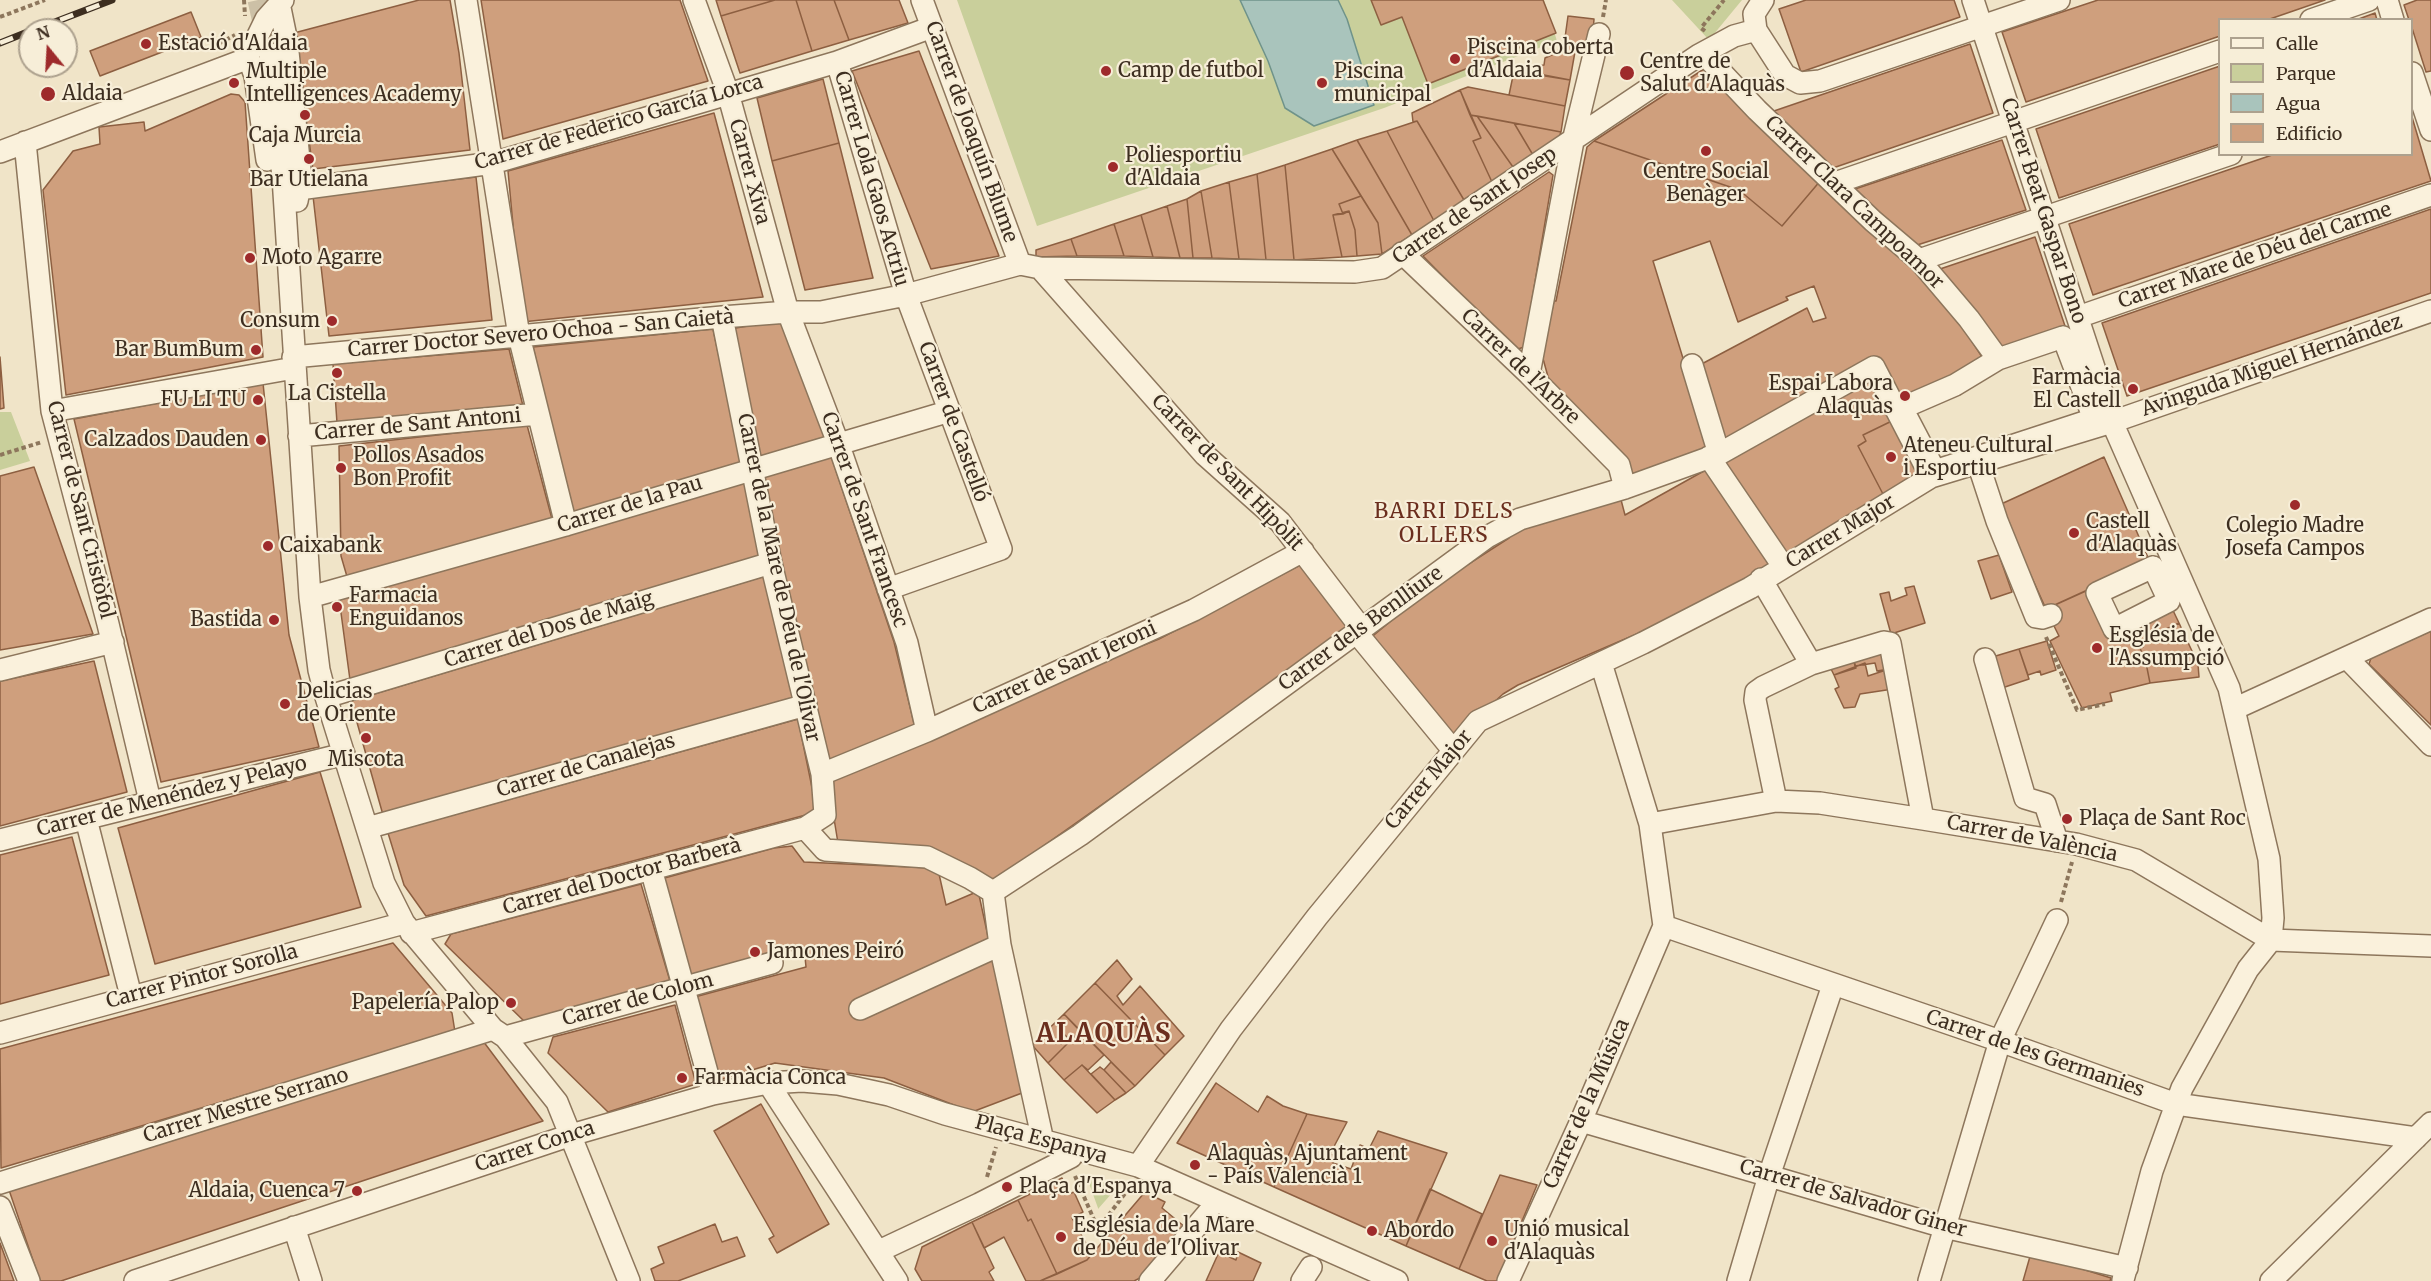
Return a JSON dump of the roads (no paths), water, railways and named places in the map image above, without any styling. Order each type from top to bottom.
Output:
[{"type":"street","points":[[466,0],[519,336],[566,525]]},
{"type":"street","name":"Carrer Xiva","points":[[694,0],[728,93],[788,312]]},
{"type":"street","name":"Carrer de Joaquín Blume","points":[[922,0],[1030,266]]},
{"type":"street","points":[[1763,0],[1754,14],[1756,30],[1785,75],[1800,83],[1820,81],[2059,0]]},
{"type":"street","name":"Carrer Beat Gaspar Bono","points":[[1973,0],[2112,422],[2229,688],[2269,859],[2271,940]]},
{"type":"street","points":[[2317,18],[2368,0]]},
{"type":"street","points":[[2387,0],[2392,18]]},
{"type":"street","points":[[0,152],[217,70],[248,56],[266,19],[281,2]]},
{"type":"street","points":[[281,2],[301,179],[287,239]]},
{"type":"street","name":"Carrer de Federico García Lorca","points":[[299,189],[493,163],[837,62],[932,27]]},
{"type":"street","name":"Carrer de Sant Josep","points":[[906,295],[1030,266],[1355,272],[1382,268],[1703,53],[1734,36],[1756,30]]},
{"type":"street","points":[[1529,374],[1573,141],[1599,34]]},
{"type":"street","points":[[1835,183],[2218,52]]},
{"type":"street","name":"Carrer Clara Campoamor","points":[[1703,53],[1757,110],[1873,221],[1919,260],[1969,319],[1998,359]]},
{"type":"street","points":[[270,54],[287,239],[310,597],[319,670],[326,697],[384,883],[408,928],[557,1102],[627,1281]]},
{"type":"street","points":[[248,56],[255,76],[272,194],[287,239]]},
{"type":"street","name":"Carrer Lola Gaos Actriu","points":[[837,62],[906,295]]},
{"type":"street","points":[[2418,86],[2431,130]]},
{"type":"street","name":"Carrer de Sant Cristòfol","points":[[25,142],[52,411],[57,438],[113,642],[150,801]]},
{"type":"street","points":[[1919,260],[2226,156]]},
{"type":"street","name":"Carrer Mare de Déu del Carme","points":[[2078,317],[2431,195]]},
{"type":"street","name":"Carrer de l'Arbre","points":[[1402,253],[1529,374],[1618,465],[1625,488]]},
{"type":"street","name":"Carrer de Sant Hipòlit","points":[[1030,266],[1205,455],[1280,522],[1304,550],[1359,630],[1453,750]]},
{"type":"street","name":"Carrer Doctor Severo Ochoa - San Caietà","points":[[52,411],[294,363],[519,336],[722,317],[821,312],[906,295]]},
{"type":"street","name":"Carrer de Castelló","points":[[888,589],[1000,549],[906,295]]},
{"type":"street","name":"Avinguda Miguel Hernández","points":[[1978,462],[2112,422],[2431,311]]},
{"type":"street","name":"Carrer de Sant Francesc","points":[[788,312],[838,443],[907,643],[927,731]]},
{"type":"street","name":"Carrer de la Mare de Déu de l'Olivar","points":[[722,317],[771,563],[822,774],[825,815],[805,828]]},
{"type":"street","points":[[2063,336],[2094,419],[1935,471],[1902,408],[1955,385],[1998,359],[2063,336]]},
{"type":"street","points":[[1692,365],[1714,455],[1784,566]]},
{"type":"street","name":"Carrer dels Benlliure","points":[[993,892],[1080,835],[1487,537],[1520,519],[1625,488],[1714,455],[1874,367],[1931,477]]},
{"type":"street","name":"Carrer de la Pau","points":[[310,597],[566,525],[950,411]]},
{"type":"street","name":"Carrer de Sant Antoni","points":[[299,436],[538,414]]},
{"type":"street","points":[[1978,462],[1997,521],[2023,588],[2044,616]]},
{"type":"street","name":"Carrer Major","points":[[1131,1172],[1231,1029],[1317,917],[1478,721],[1643,644],[1750,588],[1761,579],[1931,477],[1978,462]]},
{"type":"street","name":"Carrer de Sant Jeroni","points":[[822,774],[927,731],[1194,610],[1304,550]]},
{"type":"street","name":"Carrer del Dos de Maig","points":[[326,697],[771,563]]},
{"type":"street","points":[[2155,573],[2175,565]]},
{"type":"street","points":[[2153,567],[2155,573],[2169,601],[2114,629],[2097,593],[2153,567]]},
{"type":"street","points":[[1761,579],[1811,664]]},
{"type":"street","points":[[2234,709],[2431,619]]},
{"type":"street","points":[[0,670],[113,642]]},
{"type":"street","points":[[1776,801],[1755,700],[1756,692],[1811,664],[1884,642],[1890,643],[1923,819]]},
{"type":"street","points":[[2346,658],[2431,745]]},
{"type":"street","points":[[1985,659],[2025,798],[2045,804],[2067,843]]},
{"type":"street","points":[[1601,663],[1650,824],[1664,926]]},
{"type":"street","name":"Carrer de Canalejas","points":[[367,828],[806,705]]},
{"type":"street","name":"Carrer de Menéndez y Pelayo","points":[[0,840],[344,754]]},
{"type":"street","name":"Carrer de València","points":[[1650,824],[1776,801],[1820,803],[1923,819],[2067,843],[2136,860],[2271,940],[2431,946]]},
{"type":"street","points":[[86,819],[131,996]]},
{"type":"street","points":[[805,828],[825,850],[927,857],[993,892],[1000,945],[1041,1132],[1039,1139]]},
{"type":"street","name":"Carrer del Doctor Barberà","points":[[408,928],[651,869],[805,828]]},
{"type":"street","points":[[651,869],[713,1094]]},
{"type":"street","points":[[1929,1281],[2000,1041],[2057,920]]},
{"type":"street","name":"Carrer de les Germanies","points":[[1664,926],[2176,1104],[2424,1131]]},
{"type":"street","name":"Carrer de la Música","points":[[1508,1281],[1581,1121],[1664,926]]},
{"type":"street","name":"Carrer Pintor Sorolla","points":[[0,1033],[131,996],[408,928]]},
{"type":"street","points":[[2125,1275],[2152,1171],[2182,1088],[2210,1025],[2271,940]]},
{"type":"street","points":[[860,1009],[1000,945]]},
{"type":"street","name":"Carrer de Colom","points":[[499,1033],[772,963]]},
{"type":"street","points":[[1738,1281],[1769,1176],[1833,985]]},
{"type":"street","name":"Carrer Mestre Serrano","points":[[0,1183],[499,1033]]},
{"type":"street","points":[[768,1083],[897,1281]]},
{"type":"street","name":"Carrer Conca","points":[[135,1281],[571,1135],[713,1094],[768,1083],[838,1084],[889,1095],[945,1114]]},
{"type":"street","name":"Plaça Espanya","points":[[945,1114],[1039,1139],[1131,1172],[1397,1281]]},
{"type":"street","name":"Carrer de Salvador Giner","points":[[1581,1121],[1944,1227],[2125,1275]]},
{"type":"street","points":[[2271,1281],[2424,1131]]},
{"type":"street","points":[[879,1251],[980,1204],[1070,1158]]},
{"type":"street","points":[[0,1207],[28,1281]]},
{"type":"street","points":[[1150,1281],[1208,1214]]},
{"type":"street","points":[[294,1227],[311,1281]]},
{"type":"water","name":"Piscina municipal","points":[[1240,0],[1338,0],[1347,19],[1374,105],[1314,126],[1285,108],[1268,61]]},
{"type":"tunnel","points":[[258,0],[270,54]]},
{"type":"railway","points":[[65,18],[112,0]]},
{"type":"railway","points":[[0,43],[18,36]]},
{"type":"place","name":"Estació d'Aldaia","points":[[146,44]]},
{"type":"place","name":"Piscina coberta d'Aldaia","points":[[1455,59]]},
{"type":"place","name":"Camp de futbol","points":[[1106,71]]},
{"type":"place","name":"Centre de Salut d'Alaquàs","points":[[1627,73]]},
{"type":"place","name":"Multiple Intelligences Academy","points":[[234,83]]},
{"type":"place","name":"Piscina municipal","points":[[1322,83]]},
{"type":"place","name":"Aldaia","points":[[48,94]]},
{"type":"place","name":"Caja Murcia","points":[[305,115]]},
{"type":"place","name":"Centre Social Benàger","points":[[1706,151]]},
{"type":"place","name":"Bar Utielana","points":[[309,159]]},
{"type":"place","name":"Poliesportiu d'Aldaia","points":[[1113,167]]},
{"type":"place","name":"Moto Agarre","points":[[250,258]]},
{"type":"place","name":"Consum","points":[[332,321]]},
{"type":"place","name":"Bar BumBum","points":[[256,350]]},
{"type":"place","name":"La Cistella","points":[[337,373]]},
{"type":"place","name":"Farmàcia El Castell","points":[[2133,389]]},
{"type":"place","name":"Espai Labora Alaquàs","points":[[1905,396]]},
{"type":"place","name":"FU LI TU","points":[[258,400]]},
{"type":"place","name":"Calzados Dauden","points":[[261,440]]},
{"type":"place","name":"Ateneu Cultural i Esportiu","points":[[1891,457]]},
{"type":"place","name":"Pollos Asados Bon Profit","points":[[341,468]]},
{"type":"place","name":"Colegio Madre Josefa Campos","points":[[2295,505]]},
{"type":"place","name":"Castell d'Alaquàs","points":[[2074,533]]},
{"type":"place","name":"Caixabank","points":[[268,546]]},
{"type":"place","name":"Farmacia Enguidanos","points":[[337,607]]},
{"type":"place","name":"Bastida","points":[[274,620]]},
{"type":"place","name":"Església de l'Assumpció","points":[[2097,648]]},
{"type":"place","name":"Delicias de Oriente","points":[[285,704]]},
{"type":"place","name":"Miscota","points":[[366,738]]},
{"type":"place","name":"Plaça de Sant Roc","points":[[2067,819]]},
{"type":"place","name":"Jamones Peiró","points":[[755,952]]},
{"type":"place","name":"Papelería Palop","points":[[511,1003]]},
{"type":"place","name":"Farmàcia Conca","points":[[682,1078]]},
{"type":"place","name":"Alaquàs, Ajuntament - País Valencià 1","points":[[1195,1165]]},
{"type":"place","name":"Plaça d'Espanya","points":[[1007,1187]]},
{"type":"place","name":"Aldaia, Cuenca 7","points":[[357,1191]]},
{"type":"place","name":"Abordo","points":[[1372,1231]]},
{"type":"place","name":"Església de la Mare de Déu de l'Olivar","points":[[1061,1237]]},
{"type":"place","name":"Unió musical d'Alaquàs","points":[[1492,1241]]},
{"type":"district","name":"BARRI DELS OLLERS","points":[[1444,524]]},
{"type":"district","name":"ALAQUÀS","points":[[1104,1035]]}]
